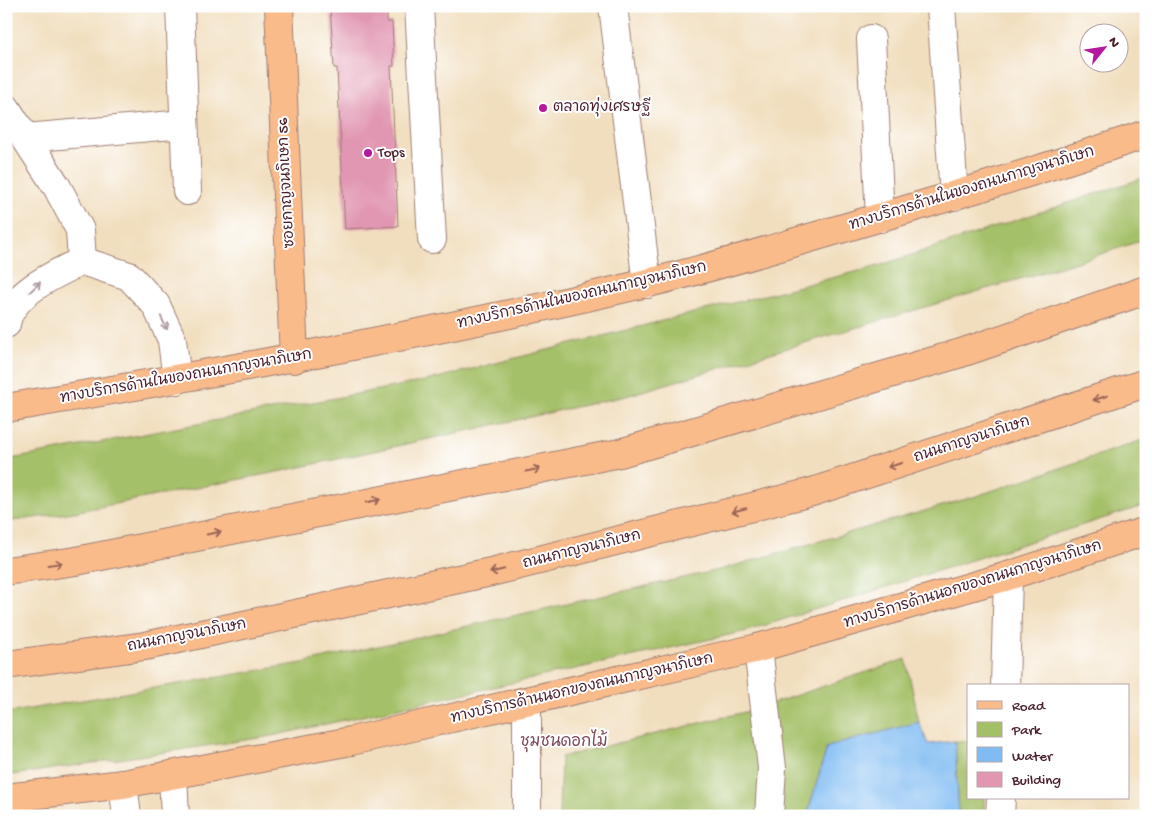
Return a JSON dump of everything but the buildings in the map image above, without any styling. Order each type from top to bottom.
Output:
[{"type":"main road","name":"ซอยกาญจนภิเษก 56","points":[[279,6],[294,359]]},
{"type":"main road","name":"ทางบริการด้านในของถนนกาญจนาภิเษก","points":[[6,408],[294,359],[487,320],[647,284],[954,196],[1065,162],[1146,134]]},
{"type":"main road","points":[[6,571],[76,561],[620,453],[961,353],[1146,290]]},
{"type":"main road","name":"ถนนกาญจนาภิเษก","points":[[6,665],[145,646],[520,565],[812,492],[1146,382]]},
{"type":"main road","name":"ทางบริการด้านนอกของถนนกาญจนาภิเษก","points":[[6,798],[123,784],[351,741],[758,648],[1008,576],[1146,531]]},
{"type":"street","points":[[180,6],[187,191]]},
{"type":"street","points":[[418,6],[432,239]]},
{"type":"street","points":[[613,6],[647,284]]},
{"type":"street","points":[[941,6],[954,196]]},
{"type":"street","points":[[871,39],[880,218]]},
{"type":"street","points":[[6,108],[57,187],[80,230],[82,262]]},
{"type":"street","points":[[26,138],[184,124]]},
{"type":"street","points":[[6,324],[8,314],[40,281],[82,262],[129,276],[156,305],[172,340],[177,380]]},
{"type":"street","points":[[1005,684],[1008,576]]},
{"type":"street","points":[[758,648],[772,768],[769,816]]},
{"type":"street","points":[[526,702],[527,816]]},
{"type":"street","points":[[173,775],[175,816]]},
{"type":"street","points":[[123,784],[127,816]]},
{"type":"street","points":[[1000,816],[1001,800]]},
{"type":"green space","points":[[1146,177],[1146,239],[1077,262],[626,396],[287,470],[74,512],[6,522],[6,460],[425,381],[875,267]]},
{"type":"green space","points":[[1146,439],[1146,505],[747,631],[272,736],[6,776],[6,713],[302,663],[723,569],[973,497]]},
{"type":"green space","points":[[906,659],[919,722],[827,747],[809,809],[809,816],[559,816],[561,757],[749,711]]},
{"type":"green space","points":[[955,741],[967,741],[967,800],[984,800],[984,816],[959,816]]},
{"type":"water","points":[[919,722],[928,744],[955,741],[959,816],[809,816],[809,809],[827,747]]},
{"type":"place","name":"ตลาดทุ่งเศรษฐี","points":[[543,108]]},
{"type":"place","name":"Tops","points":[[368,153]]},
{"type":"district","name":"ชุมชนดอกไม้","points":[[564,743]]}]
